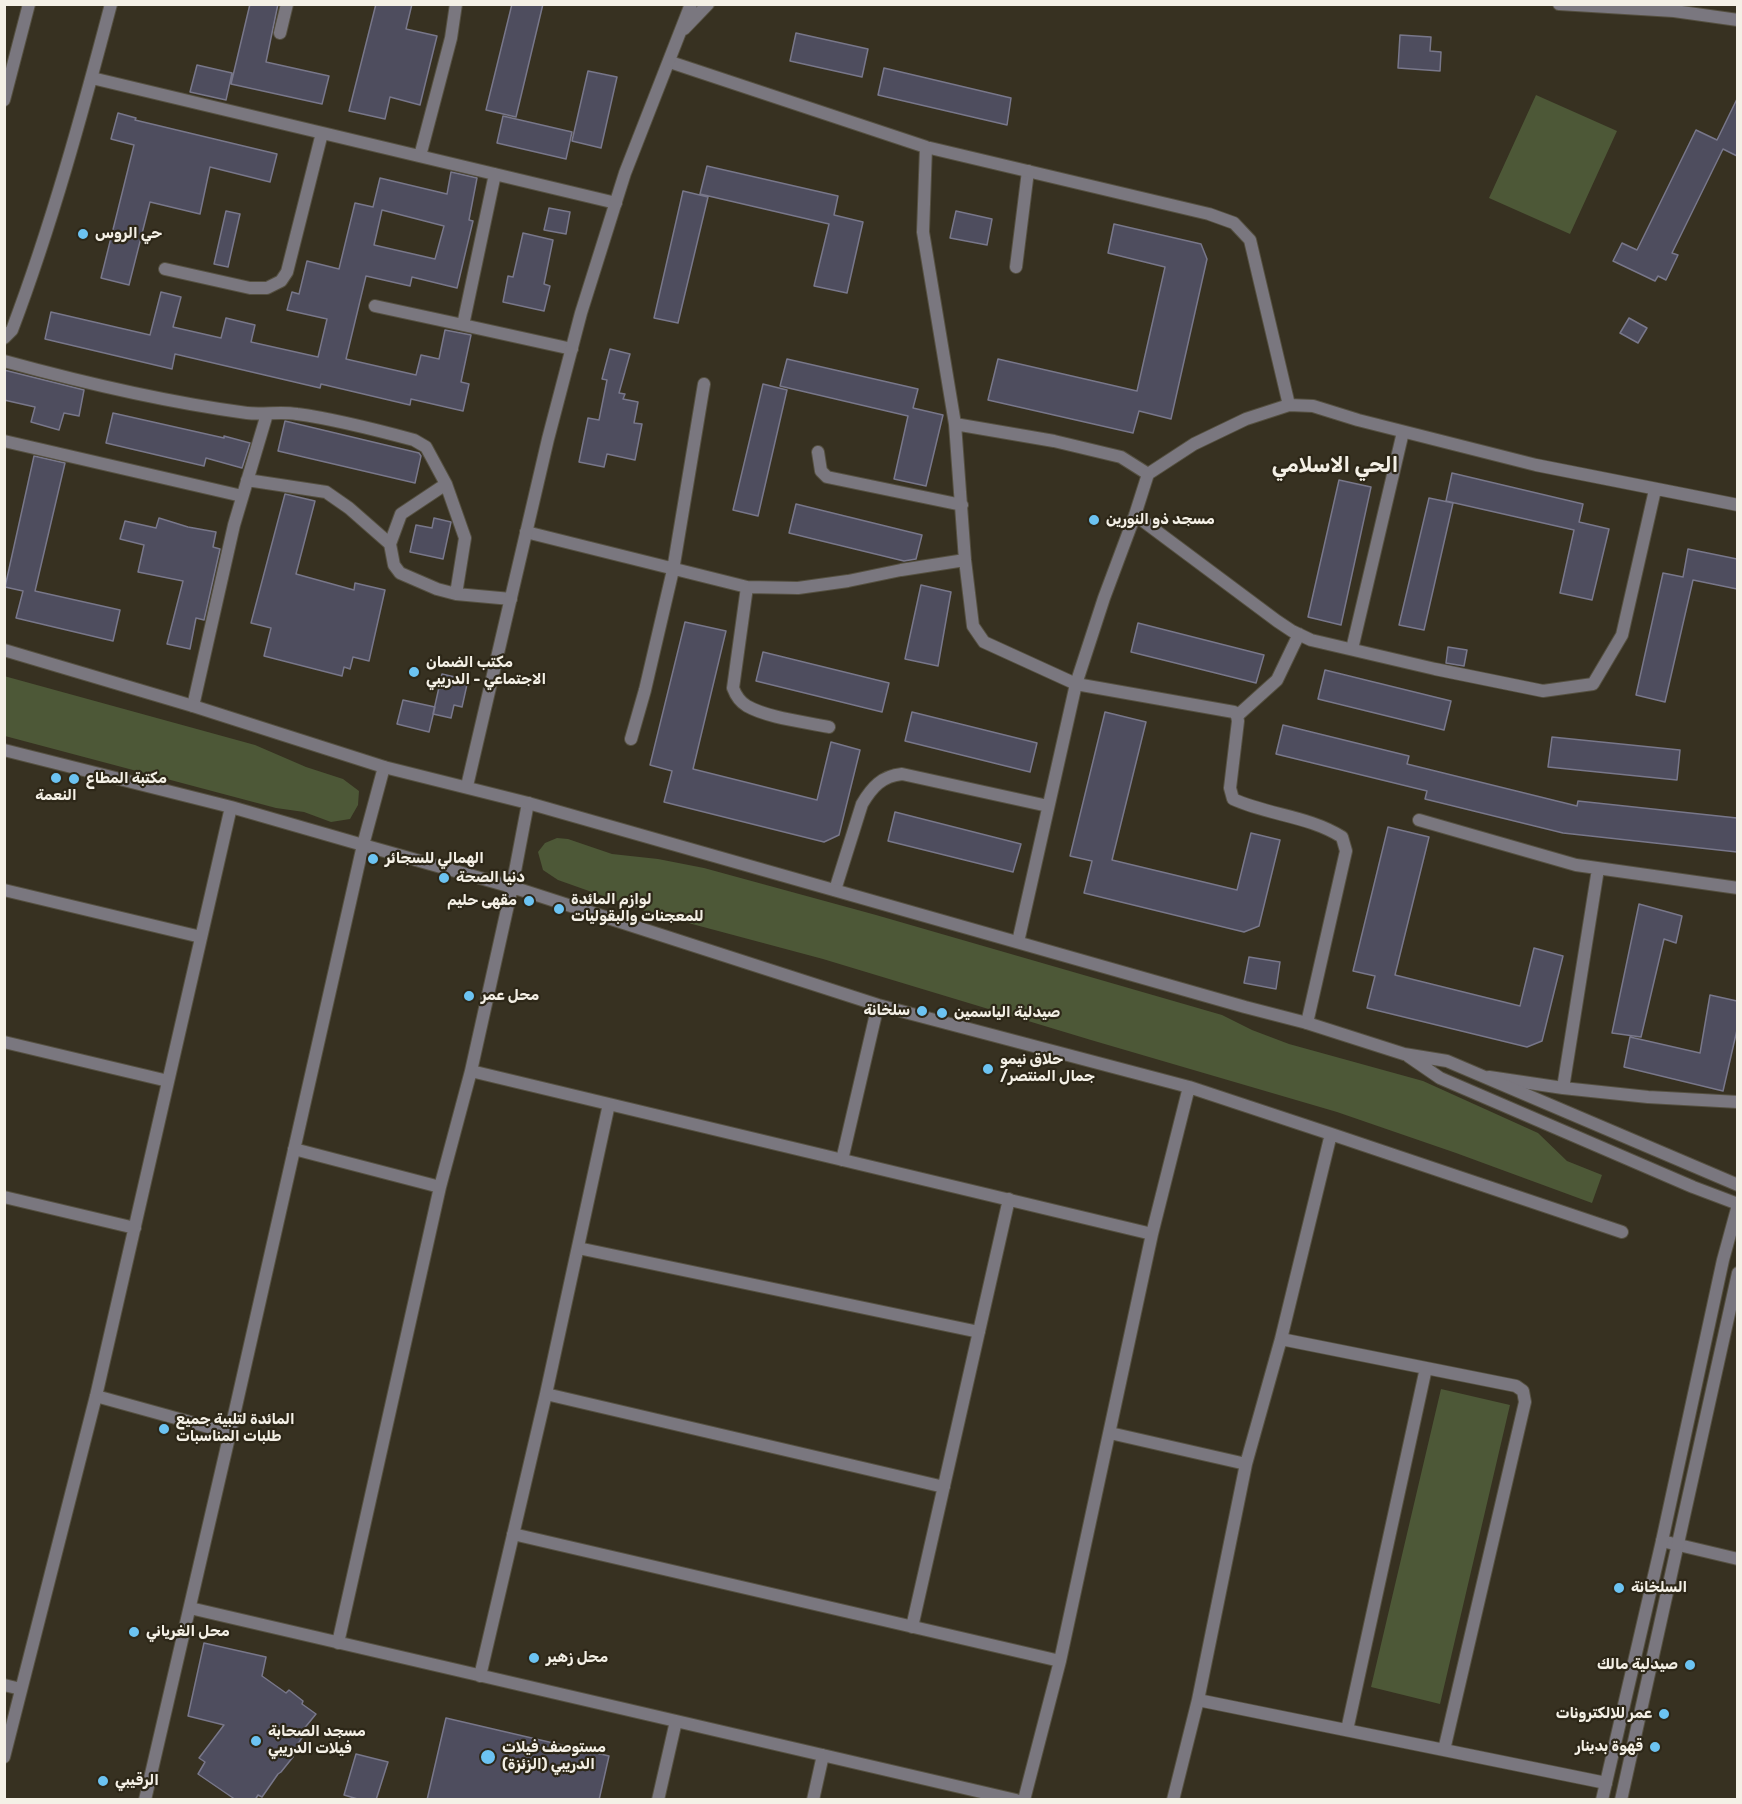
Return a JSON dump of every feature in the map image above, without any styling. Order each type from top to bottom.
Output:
[{"type":"street","points":[[4,100],[10,55],[30,4]]},
{"type":"street","points":[[4,338],[12,330],[35,268],[92,78],[111,4]]},
{"type":"street","points":[[280,33],[287,4]]},
{"type":"street","points":[[420,156],[451,38],[456,4]]},
{"type":"street","points":[[467,786],[548,440],[572,349],[625,173],[692,4]]},
{"type":"street","points":[[681,32],[708,4]]},
{"type":"street","points":[[1559,4],[1674,11],[1737,20]]},
{"type":"street","points":[[670,62],[926,147],[1209,214],[1234,223],[1250,240],[1289,405]]},
{"type":"street","points":[[92,78],[616,203]]},
{"type":"street","points":[[165,269],[250,288],[267,288],[281,281],[287,272],[322,133]]},
{"type":"street","points":[[926,147],[923,232],[955,424],[965,560],[973,626],[984,642],[1076,684],[1229,710],[1238,716],[1239,721],[1230,788],[1233,799],[1329,829],[1342,837],[1346,851],[1307,1023]]},
{"type":"street","points":[[1016,267],[1028,171]]},
{"type":"street","points":[[464,325],[495,174]]},
{"type":"street","points":[[375,306],[572,349]]},
{"type":"street","points":[[4,362],[133,393],[247,413],[299,414],[414,440],[426,447],[446,484],[465,538],[456,594]]},
{"type":"street","points":[[631,740],[673,570],[704,384]]},
{"type":"street","points":[[1018,942],[1076,684],[1104,598],[1136,515],[1148,474],[1194,444],[1246,419],[1289,405],[1313,406],[1403,432],[1536,465],[1737,505]]},
{"type":"street","points":[[193,706],[234,525],[267,414]]},
{"type":"street","points":[[955,424],[1054,441],[1121,457],[1148,474]]},
{"type":"street","points":[[1352,649],[1403,432]]},
{"type":"street","points":[[4,441],[242,496]]},
{"type":"street","points":[[818,452],[821,471],[827,477],[962,505]]},
{"type":"street","points":[[247,480],[326,492],[349,508],[390,544]]},
{"type":"street","points":[[446,484],[401,514],[390,544],[394,565],[400,573],[437,589],[456,594],[511,599]]},
{"type":"street","points":[[1136,515],[1277,621],[1311,640],[1435,669],[1544,691],[1593,684],[1622,635],[1655,490]]},
{"type":"street","points":[[526,532],[747,587],[798,588],[965,560]]},
{"type":"street","points":[[747,587],[733,688],[737,698],[746,706],[761,712],[829,727]]},
{"type":"street","points":[[1238,716],[1277,680],[1299,634]]},
{"type":"street","points":[[4,650],[193,706],[384,767],[528,803],[1307,1023],[1404,1054],[1447,1060],[1737,1185]]},
{"type":"street","points":[[4,750],[231,807],[512,887],[878,1005],[1189,1087],[1622,1232]]},
{"type":"street","points":[[145,1800],[363,845],[384,767]]},
{"type":"street","points":[[835,890],[862,804],[870,791],[889,775],[902,774],[1048,806]]},
{"type":"street","points":[[338,1642],[440,1187],[471,1071],[512,887],[528,803]]},
{"type":"street","points":[[4,1757],[96,1396],[231,807]]},
{"type":"street","points":[[1419,820],[1576,865],[1737,888]]},
{"type":"street","points":[[1563,1088],[1598,869]]},
{"type":"street","points":[[4,890],[201,937]]},
{"type":"street","points":[[842,1160],[878,1005]]},
{"type":"street","points":[[4,1042],[168,1081]]},
{"type":"street","points":[[1404,1054],[1440,1078],[1737,1204],[1602,1800]]},
{"type":"street","points":[[471,1071],[1152,1233]]},
{"type":"street","points":[[1488,1077],[1648,1097],[1737,1102]]},
{"type":"street","points":[[1024,1800],[1060,1661],[1152,1233],[1189,1087]]},
{"type":"street","points":[[480,1676],[546,1394],[609,1104]]},
{"type":"street","points":[[1173,1800],[1198,1700],[1246,1464],[1281,1339],[1331,1134]]},
{"type":"street","points":[[294,1149],[440,1187]]},
{"type":"street","points":[[4,1197],[135,1228]]},
{"type":"street","points":[[912,1626],[1009,1199]]},
{"type":"street","points":[[578,1248],[979,1332]]},
{"type":"street","points":[[1621,1800],[1737,1273]]},
{"type":"street","points":[[1281,1339],[1516,1386],[1523,1391],[1525,1402],[1444,1750]]},
{"type":"street","points":[[1347,1730],[1426,1368]]},
{"type":"street","points":[[546,1394],[944,1487]]},
{"type":"street","points":[[96,1396],[230,1433]]},
{"type":"street","points":[[1110,1433],[1246,1464]]},
{"type":"street","points":[[513,1534],[1060,1661]]},
{"type":"street","points":[[1662,1541],[1737,1559]]},
{"type":"street","points":[[190,1608],[1016,1800]]},
{"type":"street","points":[[4,1685],[21,1689]]},
{"type":"street","points":[[1198,1700],[1606,1783]]},
{"type":"street","points":[[658,1800],[676,1721]]},
{"type":"street","points":[[813,1800],[823,1755]]},
{"type":"green space","points":[[1536,95],[1617,131],[1570,234],[1489,198]]},
{"type":"green space","points":[[4,676],[255,745],[306,767],[343,779],[359,791],[358,805],[350,819],[331,822],[304,812],[276,808],[5,736]]},
{"type":"green space","points":[[557,838],[568,839],[612,854],[658,859],[704,868],[1222,1015],[1252,1030],[1289,1044],[1423,1081],[1538,1133],[1567,1161],[1602,1175],[1592,1203],[1337,1112],[823,959],[651,913],[558,880],[543,870],[538,852],[545,843]]},
{"type":"green space","points":[[1441,1389],[1510,1405],[1440,1704],[1371,1687]]},
{"type":"building","points":[[250,4],[278,4],[266,62],[329,76],[322,104],[231,84]]},
{"type":"building","points":[[376,4],[412,4],[406,29],[437,36],[420,105],[390,97],[385,119],[349,111]]},
{"type":"building","points":[[512,4],[543,4],[516,117],[486,110]]},
{"type":"building","points":[[796,33],[868,49],[862,77],[790,61]]},
{"type":"building","points":[[1400,35],[1431,37],[1430,51],[1441,52],[1440,71],[1398,68]]},
{"type":"building","points":[[197,65],[232,73],[226,100],[190,92]]},
{"type":"building","points":[[884,68],[1011,98],[1007,125],[878,95]]},
{"type":"building","points":[[588,71],[617,77],[601,148],[572,141]]},
{"type":"building","points":[[1737,99],[1737,156],[1723,149],[1672,253],[1678,255],[1666,280],[1658,276],[1655,281],[1613,261],[1622,243],[1637,250],[1696,130],[1717,140]]},
{"type":"building","points":[[118,113],[136,118],[135,120],[277,154],[270,182],[210,167],[200,214],[150,202],[129,285],[101,278],[134,145],[111,139]]},
{"type":"building","points":[[503,116],[572,132],[566,159],[497,143]]},
{"type":"building","points":[[707,166],[838,196],[834,215],[863,222],[847,293],[814,286],[829,224],[700,194]]},
{"type":"building","points":[[451,172],[477,178],[469,220],[473,221],[457,288],[412,277],[410,286],[366,276],[346,359],[416,375],[421,355],[439,359],[445,330],[471,335],[461,382],[469,384],[463,411],[411,399],[410,405],[321,384],[320,388],[175,354],[172,369],[45,339],[51,312],[150,335],[161,292],[181,297],[173,327],[221,338],[226,318],[255,325],[251,342],[318,357],[327,319],[287,310],[292,292],[299,294],[307,261],[339,269],[355,203],[373,207],[380,178],[447,194]],"holes":[[[382,210],[444,226],[435,259],[374,245]]]},
{"type":"building","points":[[683,191],[708,197],[678,323],[654,318]]},
{"type":"building","points":[[549,208],[570,212],[566,234],[544,230]]},
{"type":"building","points":[[226,211],[240,214],[228,267],[214,264]]},
{"type":"building","points":[[956,211],[992,219],[987,245],[950,238]]},
{"type":"building","points":[[1114,224],[1201,244],[1207,259],[1171,419],[1139,411],[1133,433],[988,400],[998,359],[1137,391],[1165,267],[1108,253]]},
{"type":"building","points":[[523,233],[553,240],[544,284],[550,286],[544,311],[503,302],[508,276],[513,277]]},
{"type":"building","points":[[1629,318],[1647,328],[1638,343],[1620,333]]},
{"type":"building","points":[[610,349],[630,354],[619,393],[625,394],[623,399],[638,402],[634,423],[642,424],[635,460],[607,454],[604,467],[579,462],[588,418],[599,420],[607,380],[602,379]]},
{"type":"building","points":[[787,359],[918,389],[913,408],[943,415],[926,486],[894,479],[908,416],[780,386]]},
{"type":"building","points":[[4,370],[84,390],[79,416],[64,413],[59,430],[31,422],[35,407],[4,400]]},
{"type":"building","points":[[763,384],[787,390],[758,516],[733,510]]},
{"type":"building","points":[[113,413],[250,443],[242,468],[206,458],[204,466],[106,443]]},
{"type":"building","points":[[285,421],[419,453],[421,456],[415,483],[278,451]]},
{"type":"building","points":[[34,456],[65,463],[35,591],[120,610],[113,641],[16,618],[23,591],[5,587]]},
{"type":"building","points":[[1452,473],[1583,504],[1579,522],[1609,529],[1592,600],[1560,593],[1574,530],[1446,501]]},
{"type":"building","points":[[1339,480],[1371,487],[1341,625],[1308,617]]},
{"type":"building","points":[[285,494],[315,501],[296,574],[354,590],[355,583],[385,590],[369,661],[353,657],[350,669],[344,667],[342,676],[264,656],[271,628],[251,623]]},
{"type":"building","points":[[1429,498],[1453,503],[1424,630],[1399,625]]},
{"type":"building","points":[[796,504],[922,535],[916,559],[904,561],[789,533]]},
{"type":"building","points":[[159,518],[188,527],[216,532],[213,547],[220,549],[204,620],[196,618],[190,649],[167,644],[183,581],[138,572],[144,545],[120,539],[125,521],[156,528]]},
{"type":"building","points":[[434,518],[451,522],[443,559],[410,552],[416,525],[432,528]]},
{"type":"building","points":[[1688,549],[1737,559],[1737,589],[1693,580],[1665,702],[1636,695],[1663,573],[1683,577]]},
{"type":"building","points":[[921,585],[951,592],[938,666],[905,659]]},
{"type":"building","points":[[685,622],[726,631],[693,769],[817,800],[831,742],[860,750],[839,835],[824,842],[664,802],[672,771],[650,765]]},
{"type":"building","points":[[1138,623],[1264,655],[1256,683],[1131,652]]},
{"type":"building","points":[[1448,647],[1467,650],[1464,666],[1446,663]]},
{"type":"building","points":[[763,652],[889,683],[882,712],[756,681]]},
{"type":"building","points":[[1325,670],[1451,701],[1444,730],[1318,699]]},
{"type":"building","points":[[442,674],[468,680],[462,707],[454,705],[451,718],[433,714]]},
{"type":"building","points":[[403,700],[435,707],[429,732],[397,724]]},
{"type":"building","points":[[912,712],[1037,743],[1030,772],[905,741]]},
{"type":"building","points":[[1105,712],[1146,722],[1112,860],[1237,890],[1251,833],[1280,840],[1259,926],[1244,932],[1084,893],[1092,861],[1070,856]]},
{"type":"building","points":[[1283,725],[1409,756],[1407,764],[1577,806],[1578,801],[1737,818],[1737,852],[1563,833],[1425,799],[1427,791],[1276,754]]},
{"type":"building","points":[[1552,737],[1680,750],[1677,780],[1548,767]]},
{"type":"building","points":[[895,812],[1021,844],[1013,872],[888,841]]},
{"type":"building","points":[[1388,827],[1429,837],[1395,975],[1520,1006],[1534,948],[1563,956],[1542,1041],[1527,1047],[1367,1008],[1375,976],[1353,971]]},
{"type":"building","points":[[1639,904],[1682,916],[1676,943],[1664,939],[1641,1037],[1612,1033]]},
{"type":"building","points":[[1249,957],[1280,962],[1276,989],[1244,983]]},
{"type":"building","points":[[1710,995],[1737,1001],[1737,1030],[1723,1091],[1624,1067],[1630,1037],[1700,1053]]},
{"type":"building","points":[[204,1643],[266,1657],[262,1676],[286,1693],[289,1690],[303,1701],[302,1704],[316,1714],[303,1730],[306,1732],[295,1748],[293,1757],[262,1797],[258,1795],[255,1800],[236,1800],[198,1774],[205,1762],[199,1758],[224,1725],[188,1716]]},
{"type":"building","points":[[446,1718],[609,1756],[599,1800],[427,1800]]},
{"type":"building","points":[[356,1754],[388,1762],[376,1800],[361,1800],[344,1795]]},
{"type":"place","name":"حي الروس","points":[[83,234]]},
{"type":"place","name":"مسجد ذو النورين","points":[[1094,520]]},
{"type":"place","name":"مكتب الضمان الاجتماعي - الدريبي","points":[[414,672]]},
{"type":"place","name":"النعمة","points":[[56,778]]},
{"type":"place","name":"مكتبة المطاع","points":[[74,779]]},
{"type":"place","name":"الهمالي للسجائر","points":[[373,859]]},
{"type":"place","name":"دنيا الصحة","points":[[444,878]]},
{"type":"place","name":"مقهى حليم","points":[[529,901]]},
{"type":"place","name":"لوازم المائدة للمعجنات والبقوليات","points":[[559,909]]},
{"type":"place","name":"محل عمر","points":[[469,996]]},
{"type":"place","name":"سلخانة","points":[[922,1011]]},
{"type":"place","name":"صيدلية الياسمين","points":[[942,1013]]},
{"type":"place","name":"حلاق نيمو /جمال المنتصر","points":[[988,1069]]},
{"type":"place","name":"المائدة لتلبية جميع طلبات المناسبات","points":[[164,1429]]},
{"type":"place","name":"السلخانة","points":[[1619,1588]]},
{"type":"place","name":"محل الغرياني","points":[[134,1632]]},
{"type":"place","name":"محل زهير","points":[[534,1658]]},
{"type":"place","name":"صيدلية مالك","points":[[1690,1665]]},
{"type":"place","name":"عمر للالكترونات","points":[[1664,1714]]},
{"type":"place","name":"مسجد الصحابة فيلات الدريبي","points":[[256,1741]]},
{"type":"place","name":"قهوة بدينار","points":[[1655,1747]]},
{"type":"place","name":"مستوصف فيلات الدريبي (الزئزة)","points":[[488,1757]]},
{"type":"place","name":"الرقيبي","points":[[103,1781]]},
{"type":"district","name":"الحي الاسلامي","points":[[1335,466]]}]
